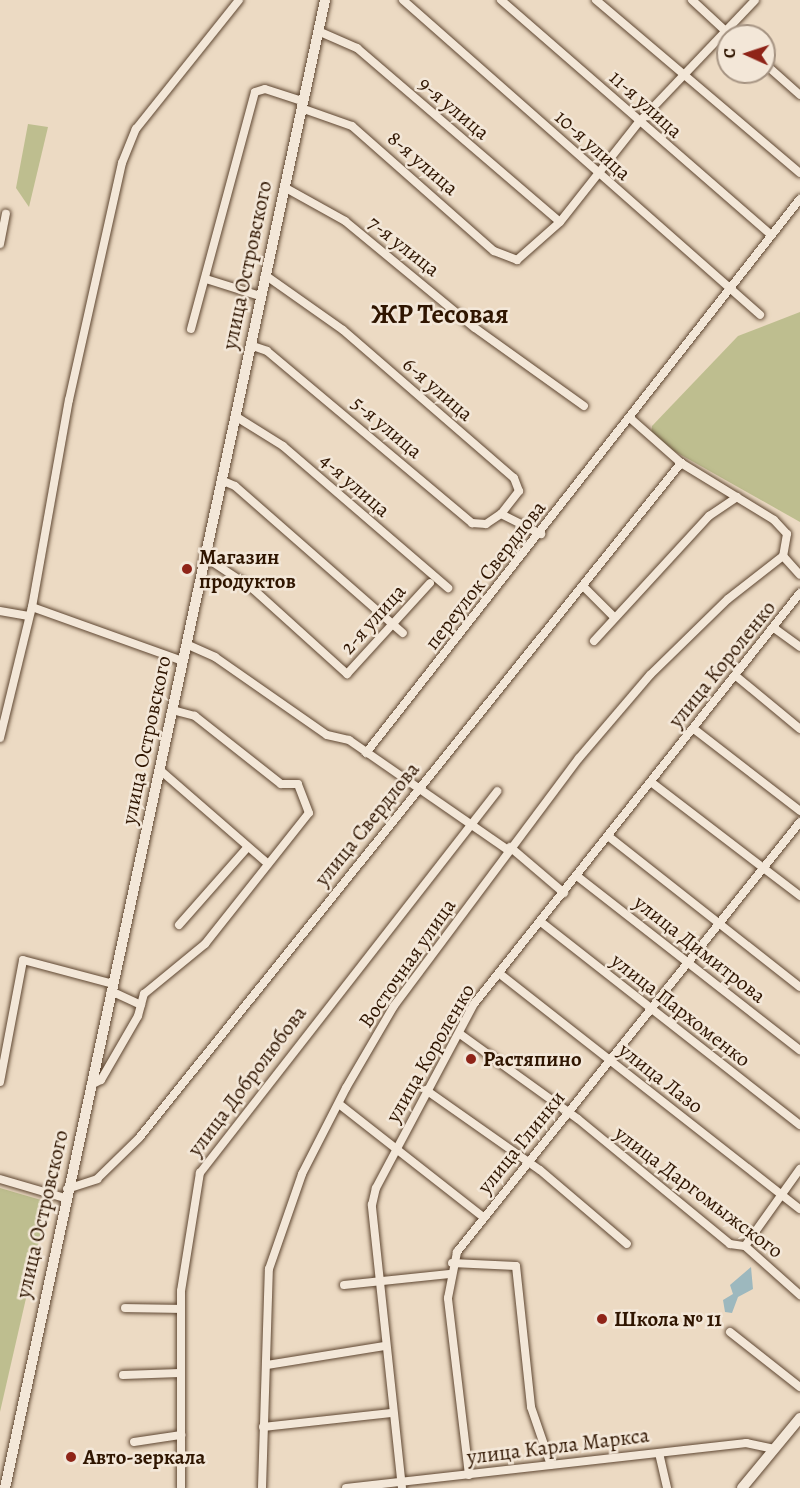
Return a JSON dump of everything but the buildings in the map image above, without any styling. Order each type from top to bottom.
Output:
[{"type":"street","points":[[0,738],[32,607],[71,390],[128,143],[239,0]]},
{"type":"street","name":"улица Островского","points":[[5,1488],[66,1193],[160,770],[325,0]]},
{"type":"street","name":"10-я улица","points":[[403,0],[600,171],[760,315]]},
{"type":"street","name":"11-я улица","points":[[501,0],[769,233]]},
{"type":"street","points":[[596,0],[682,76],[800,173]]},
{"type":"street","points":[[692,0],[718,24]]},
{"type":"street","points":[[735,24],[755,0]]},
{"type":"street","name":"9-я улица","points":[[318,32],[357,48],[560,222]]},
{"type":"street","points":[[560,222],[639,122],[682,76],[716,44]]},
{"type":"street","points":[[776,74],[800,95]]},
{"type":"street","name":"8-я улица","points":[[206,279],[255,92],[266,89],[352,126],[494,251],[513,261],[525,257],[548,228],[560,222]]},
{"type":"street","name":"7-я улица","points":[[284,187],[345,221],[476,328],[584,405]]},
{"type":"street","name":"переулок Свердлова","points":[[366,753],[541,534],[728,285],[769,233],[800,199]]},
{"type":"street","points":[[0,244],[6,214]]},
{"type":"street","name":"6-я улица","points":[[265,275],[343,330],[514,478],[519,491],[501,514]]},
{"type":"street","points":[[191,329],[206,279],[260,296]]},
{"type":"street","name":"5-я улица","points":[[250,345],[267,351],[472,523],[486,524],[501,514]]},
{"type":"street","name":"4-я улица","points":[[235,416],[283,447],[448,588]]},
{"type":"street","points":[[630,418],[681,463],[737,497],[787,534],[783,556],[800,575]]},
{"type":"street","name":"улица Свердлова","points":[[66,1193],[97,1179],[139,1138],[681,463]]},
{"type":"street","points":[[221,480],[235,486],[403,633]]},
{"type":"street","points":[[594,641],[710,516],[737,497]]},
{"type":"street","points":[[501,514],[541,534]]},
{"type":"street","name":"Восточная улица","points":[[262,1488],[272,1256],[302,1174],[339,1104],[394,1006],[508,848],[643,682],[728,599],[783,556]]},
{"type":"street","name":"2-я улица","points":[[205,557],[253,589],[347,674],[430,584]]},
{"type":"street","points":[[583,586],[614,617]]},
{"type":"street","name":"улица Короленко","points":[[402,1485],[391,1413],[372,1205],[397,1148],[426,1090],[460,1034],[474,1004],[800,593]]},
{"type":"street","points":[[32,607],[183,661]]},
{"type":"street","points":[[0,611],[29,616]]},
{"type":"street","points":[[774,627],[800,647]]},
{"type":"street","points":[[186,644],[335,738],[349,740],[418,790],[508,848],[564,893]]},
{"type":"street","points":[[736,676],[800,729]]},
{"type":"street","points":[[91,1085],[101,1080],[141,1005],[158,979],[205,944],[309,813],[298,784],[281,784],[195,716],[173,710]]},
{"type":"street","points":[[694,729],[800,811]]},
{"type":"street","points":[[160,770],[268,864]]},
{"type":"street","points":[[651,782],[800,896]]},
{"type":"street","name":"улица Добролюбова","points":[[181,1488],[181,1309],[192,1201],[203,1166],[497,791]]},
{"type":"street","name":"улица Глинки","points":[[469,1475],[449,1274],[452,1263],[483,1217],[800,822]]},
{"type":"street","points":[[608,836],[718,925],[800,987]]},
{"type":"street","points":[[179,926],[247,848]]},
{"type":"street","name":"улица Димитрова","points":[[577,876],[800,1050]]},
{"type":"street","name":"улица Пархоменко","points":[[541,922],[650,1010],[800,1125]]},
{"type":"street","points":[[0,1082],[23,960],[112,987],[141,1005]]},
{"type":"street","name":"улица Лазо","points":[[500,974],[800,1209]]},
{"type":"street","name":"улица Даргомыжского","points":[[460,1034],[567,1112],[730,1244],[745,1246],[800,1295]]},
{"type":"street","points":[[426,1090],[529,1162],[627,1244]]},
{"type":"street","points":[[339,1104],[483,1217]]},
{"type":"street","points":[[745,1246],[800,1169]]},
{"type":"street","points":[[0,1179],[66,1193]]},
{"type":"street","points":[[452,1263],[516,1266],[531,1407],[551,1465]]},
{"type":"street","points":[[344,1285],[449,1274]]},
{"type":"street","points":[[125,1308],[181,1309]]},
{"type":"street","points":[[730,1332],[800,1387]]},
{"type":"street","points":[[267,1365],[384,1347]]},
{"type":"street","points":[[123,1375],[180,1373]]},
{"type":"street","points":[[263,1427],[391,1413]]},
{"type":"street","points":[[742,1488],[800,1418]]},
{"type":"street","points":[[134,1442],[181,1436]]},
{"type":"street","name":"улица Карла Маркса","points":[[346,1488],[402,1485],[469,1475],[746,1443],[774,1449]]},
{"type":"street","points":[[659,1453],[667,1488]]},
{"type":"green space","points":[[28,124],[48,127],[29,207],[16,188]]},
{"type":"green space","points":[[800,312],[800,522],[651,438],[652,426],[738,336]]},
{"type":"green space","points":[[0,1188],[48,1202],[0,1412]]},
{"type":"water","points":[[751,1267],[753,1289],[738,1297],[732,1313],[725,1312],[723,1300],[733,1294],[730,1285]]},
{"type":"place","name":"Магазин продуктов","points":[[187,569]]},
{"type":"place","name":"Растяпино","points":[[471,1059]]},
{"type":"place","name":"Школа № 11","points":[[602,1319]]},
{"type":"place","name":"Авто-зеркала","points":[[71,1457]]},
{"type":"district","name":"ЖР Тесовая","points":[[440,315]]}]
